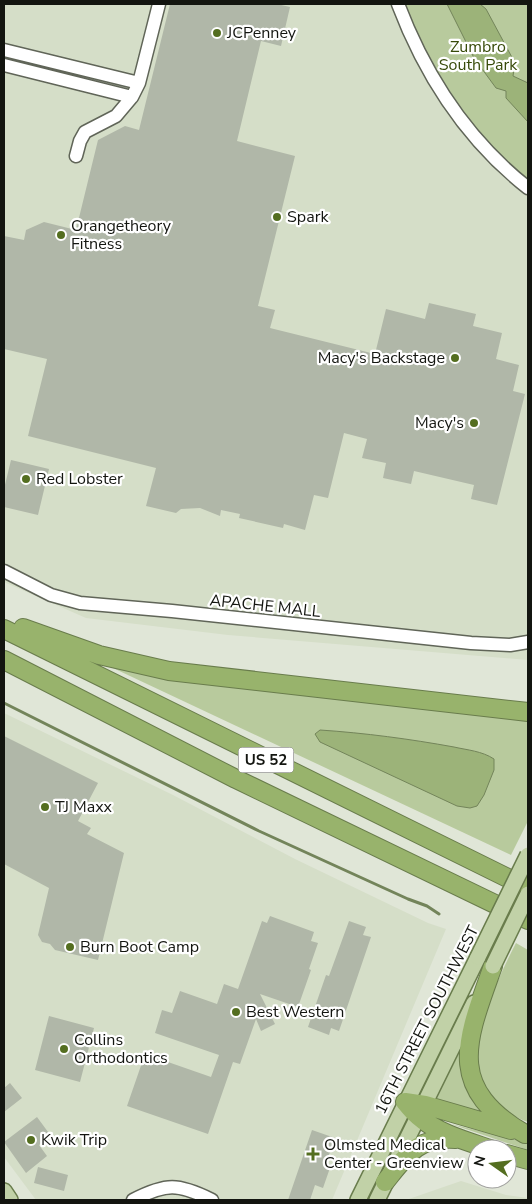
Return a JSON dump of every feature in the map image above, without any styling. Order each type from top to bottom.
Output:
[{"type":"highway","points":[[4,620],[100,655],[168,671],[528,712]]},
{"type":"highway","name":"US 52","points":[[4,629],[528,888]]},
{"type":"highway","name":"US 52","points":[[4,660],[236,779],[528,920]]},
{"type":"highway","points":[[481,897],[528,929]]},
{"type":"highway","points":[[485,961],[468,1046],[468,1066],[475,1086],[489,1107],[506,1123],[527,1134]]},
{"type":"highway","points":[[405,1102],[422,1111],[461,1140]]},
{"type":"highway","points":[[422,1111],[527,1134]]},
{"type":"highway","points":[[385,1182],[402,1162],[424,1143],[437,1138],[467,1142]]},
{"type":"main road","name":"16TH STREET SOUTHWEST","points":[[377,1200],[422,1111],[528,855]]},
{"type":"main road","name":"16TH STREET SOUTHWEST","points":[[358,1200],[405,1102],[485,961],[528,894]]},
{"type":"main road","points":[[4,1191],[10,1200]]},
{"type":"street","points":[[76,156],[80,141],[85,132],[116,116],[132,97],[139,83],[159,4]]},
{"type":"street","points":[[398,4],[422,61],[454,112],[471,133],[503,166],[528,188]]},
{"type":"street","points":[[4,50],[139,83]]},
{"type":"street","points":[[4,65],[132,97]]},
{"type":"street","name":"APACHE MALL","points":[[4,571],[51,595],[80,603],[471,643],[510,645],[528,642]]},
{"type":"street","points":[[133,1200],[167,1186],[182,1187],[212,1200]]},
{"type":"shaded area","points":[[4,4],[398,4],[528,188],[528,660],[228,635],[86,618],[4,582]]},
{"type":"shaded area","points":[[447,4],[480,4],[486,9],[515,63],[513,76],[528,83],[528,122],[506,98],[506,91],[496,88],[474,58]]},
{"type":"shaded area","points":[[4,713],[173,795],[295,859],[428,923],[446,929],[332,1200],[36,1200],[4,1157]]},
{"type":"shaded area","points":[[320,730],[404,739],[474,751],[494,759],[494,770],[484,795],[477,806],[470,808],[457,806],[320,742],[315,734]]},
{"type":"shaded area","points":[[461,1181],[467,1183],[467,1189],[487,1189],[506,1195],[528,1198],[528,1200],[406,1200]]},
{"type":"green space","name":"Zumbro South Park","points":[[398,4],[528,4],[528,188],[470,131]]},
{"type":"green space","points":[[115,665],[528,718],[528,821],[511,855],[113,668]]},
{"type":"green space","points":[[516,943],[528,950],[528,1122],[504,1109],[495,1101],[482,1081],[476,1056],[476,1038],[479,1027]]},
{"type":"green space","points":[[459,1053],[463,1079],[469,1093],[485,1114],[435,1102]]},
{"type":"green space","points":[[451,1124],[512,1139],[495,1139]]},
{"type":"green space","points":[[517,1140],[528,1143],[528,1150],[517,1146]]},
{"type":"building","points":[[170,4],[277,4],[290,7],[281,46],[261,41],[237,141],[295,156],[258,306],[275,310],[270,328],[375,354],[386,309],[425,319],[429,303],[476,314],[473,326],[502,333],[496,359],[519,365],[513,391],[525,394],[497,505],[471,499],[474,485],[414,471],[411,484],[383,478],[386,463],[362,458],[367,439],[344,433],[328,498],[314,495],[305,530],[284,524],[283,528],[239,518],[240,514],[221,510],[220,516],[200,508],[181,509],[176,513],[146,506],[156,468],[28,436],[47,359],[4,349],[4,236],[24,240],[26,230],[44,222],[76,230],[98,140],[125,126],[139,130]]},
{"type":"building","name":"Red Lobster","points":[[11,460],[49,469],[38,515],[4,507],[4,489]]},
{"type":"building","points":[[4,736],[98,783],[78,821],[91,828],[87,834],[124,853],[98,960],[55,950],[50,944],[42,942],[38,935],[49,888],[4,864]]},
{"type":"building","points":[[270,916],[314,932],[311,941],[318,943],[309,969],[311,970],[298,1007],[260,994],[275,1024],[261,1031],[256,1019],[240,1064],[233,1062],[208,1134],[127,1106],[145,1054],[211,1077],[219,1055],[155,1033],[162,1010],[172,1013],[180,991],[217,1004],[224,984],[238,989],[262,921],[267,923]]},
{"type":"building","points":[[349,921],[366,927],[363,935],[371,937],[339,1031],[331,1028],[329,1035],[308,1027],[326,975],[329,976]]},
{"type":"building","name":"Collins Orthodontics","points":[[49,1016],[94,1028],[80,1082],[35,1070]]},
{"type":"building","points":[[10,1083],[22,1098],[4,1112],[4,1088]]},
{"type":"building","points":[[37,1117],[51,1136],[39,1145],[47,1156],[26,1173],[4,1142]]},
{"type":"building","points":[[312,1130],[335,1138],[326,1163],[331,1165],[323,1188],[315,1185],[310,1200],[288,1200]]},
{"type":"building","points":[[38,1167],[68,1175],[64,1191],[34,1183]]},
{"type":"waterway","points":[[4,703],[259,831],[427,906],[439,914]]},
{"type":"place","name":"JCPenney","points":[[217,33]]},
{"type":"place","name":"Spark","points":[[277,217]]},
{"type":"place","name":"Orangetheory Fitness","points":[[61,235]]},
{"type":"place","name":"Macy's Backstage","points":[[455,358]]},
{"type":"place","name":"Macy's","points":[[474,423]]},
{"type":"place","name":"Red Lobster","points":[[26,479]]},
{"type":"place","name":"TJ Maxx","points":[[45,807]]},
{"type":"place","name":"Burn Boot Camp","points":[[70,947]]},
{"type":"place","name":"Best Western","points":[[236,1012]]},
{"type":"place","name":"Collins Orthodontics","points":[[64,1049]]},
{"type":"place","name":"Kwik Trip","points":[[31,1140]]},
{"type":"place","name":"Olmsted Medical Center - Greenview","points":[[313,1154]]}]
